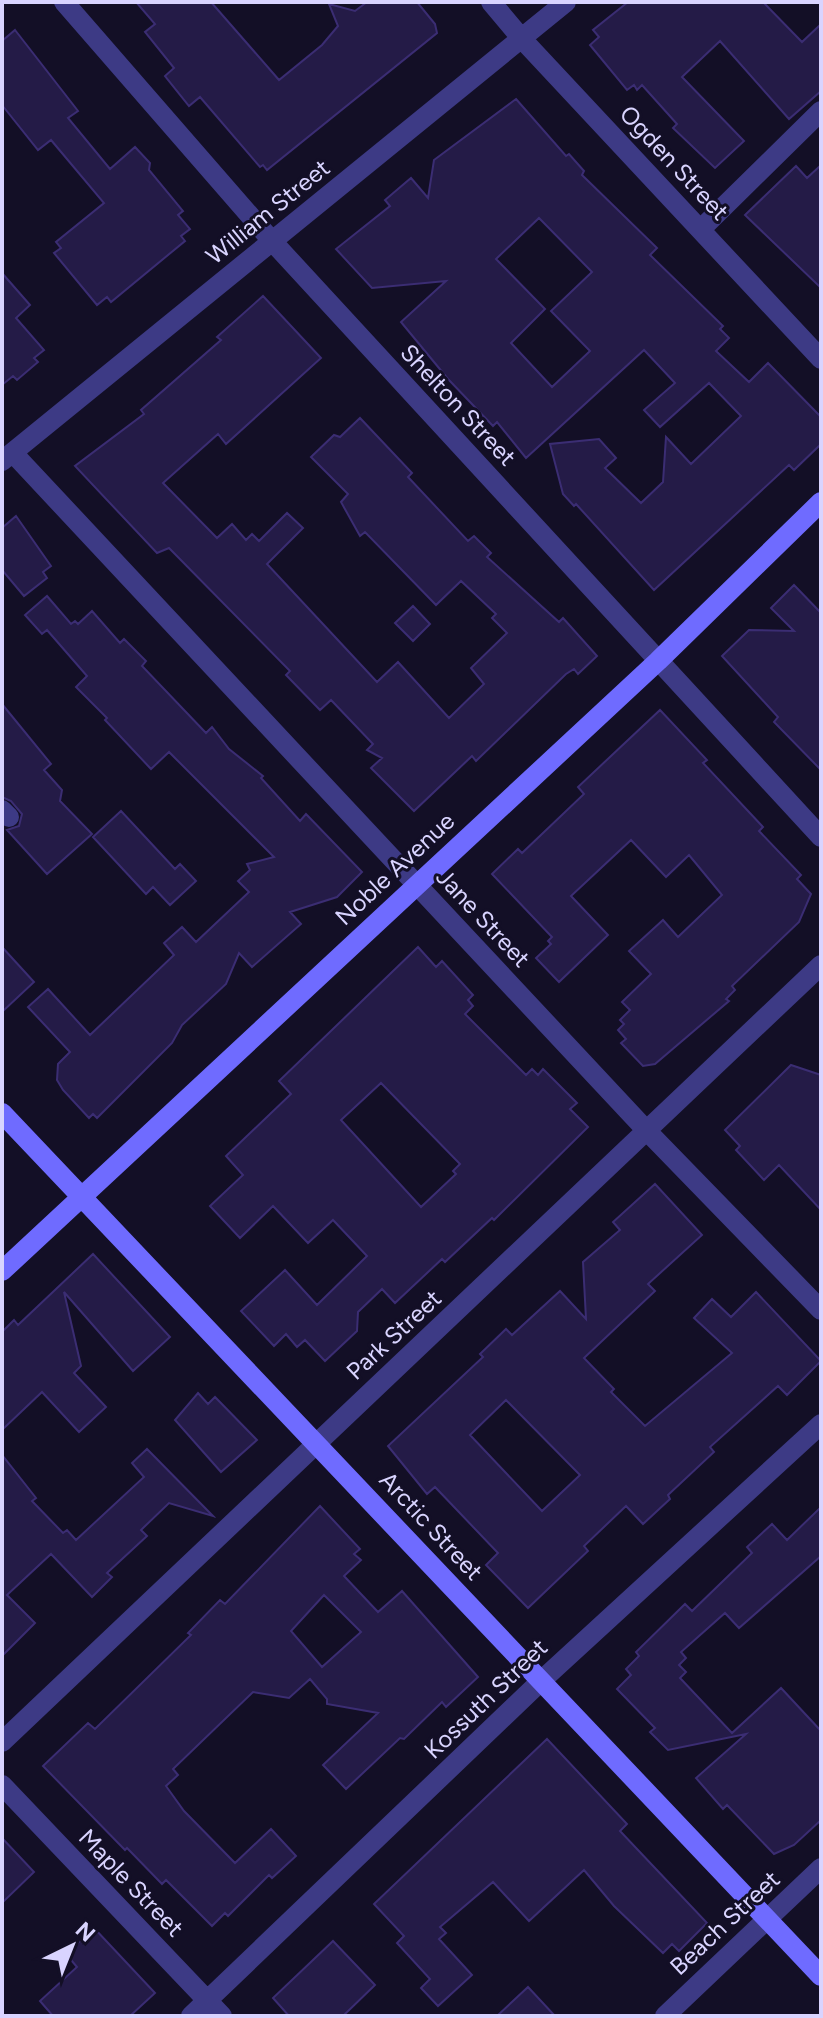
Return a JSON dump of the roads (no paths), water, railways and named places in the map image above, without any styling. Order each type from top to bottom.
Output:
[{"type":"main road","name":"Noble Avenue","points":[[2,1271],[658,661],[821,502]]},
{"type":"main road","name":"Arctic Street","points":[[2,1113],[821,1976]]},
{"type":"street","name":"Shelton Street","points":[[64,2],[272,241],[821,837]]},
{"type":"street","name":"Ogden Street","points":[[491,2],[821,359]]},
{"type":"street","name":"William Street","points":[[8,457],[566,2]]},
{"type":"street","points":[[701,229],[821,111]]},
{"type":"street","name":"Jane Street","points":[[8,457],[647,1131],[821,1310]]},
{"type":"street","name":"Park Street","points":[[2,1742],[821,965]]},
{"type":"street","name":"Kossuth Street","points":[[191,2016],[541,1681],[821,1424]]},
{"type":"street","name":"Maple Street","points":[[2,1785],[222,2016]]},
{"type":"street","name":"Beach Street","points":[[665,2016],[821,1868]]}]
